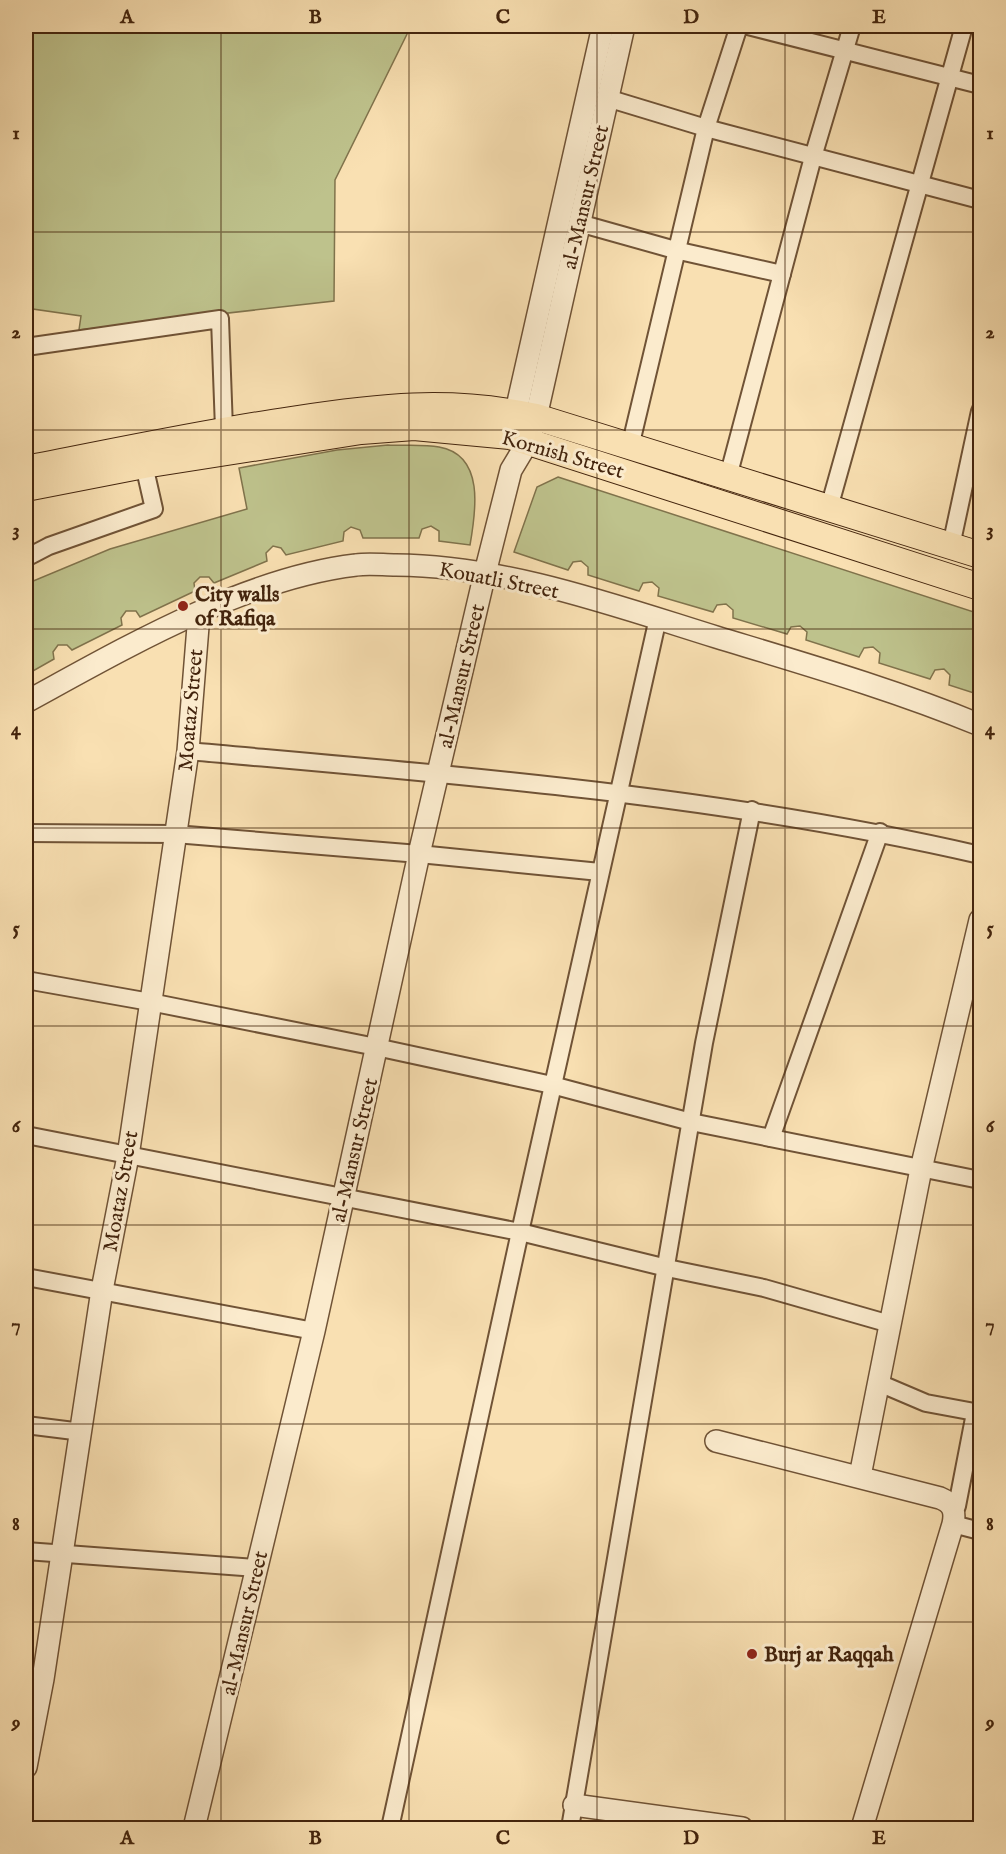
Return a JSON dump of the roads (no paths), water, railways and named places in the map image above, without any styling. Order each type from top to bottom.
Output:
[{"type":"main road","name":"Kornish Street","points":[[26,469],[224,429],[416,405],[467,407],[981,587]]},
{"type":"main road","name":"Kornish Street","points":[[26,488],[144,465],[361,431],[414,427],[523,427],[630,447],[981,555]]},
{"type":"street","name":"al-Mansur Street","points":[[523,427],[603,26]]},
{"type":"street","name":"al-Mansur Street","points":[[194,1828],[314,1331],[419,854],[485,573],[579,223],[624,26]]},
{"type":"street","points":[[630,447],[675,250],[706,128],[739,26]]},
{"type":"street","points":[[748,26],[950,76],[981,86]]},
{"type":"street","points":[[728,477],[813,157],[852,26]]},
{"type":"street","points":[[829,508],[964,26]]},
{"type":"street","points":[[607,98],[706,128],[981,200]]},
{"type":"street","points":[[579,223],[675,250],[782,274]]},
{"type":"street","points":[[26,347],[220,319],[224,429]]},
{"type":"street","points":[[951,546],[981,411]]},
{"type":"street","points":[[26,558],[49,546],[154,509],[144,465]]},
{"type":"street","name":"Kouatli Street","points":[[26,702],[140,640],[284,580],[357,565],[424,566],[485,573],[658,618],[934,706],[981,725]]},
{"type":"street","name":"Moataz Street","points":[[26,1767],[34,1679],[61,1554],[82,1432],[102,1290],[128,1156],[188,751],[199,614]]},
{"type":"street","points":[[390,1828],[552,1085],[658,618]]},
{"type":"street","points":[[188,751],[438,774],[752,810],[880,832],[981,855]]},
{"type":"street","points":[[570,1828],[704,1043],[752,810]]},
{"type":"street","points":[[771,1138],[880,832]]},
{"type":"street","points":[[26,833],[175,834],[419,854],[600,872]]},
{"type":"street","points":[[860,1476],[921,1169],[973,988],[981,920]]},
{"type":"street","points":[[26,980],[376,1047],[552,1085],[692,1122],[981,1180]]},
{"type":"street","points":[[26,1135],[520,1232],[667,1268],[764,1288],[890,1324]]},
{"type":"street","points":[[26,1277],[314,1331]]},
{"type":"street","points":[[862,1828],[957,1506],[978,1413],[926,1403],[879,1383]]},
{"type":"street","points":[[26,1425],[82,1432]]},
{"type":"street","points":[[716,1441],[940,1498],[948,1502],[953,1516],[981,1531]]},
{"type":"street","points":[[26,1551],[257,1568]]},
{"type":"street","points":[[574,1805],[742,1828]]},
{"type":"place","name":"City walls of Rafiqa","points":[[183,606]]},
{"type":"place","name":"Burj ar Raqqah","points":[[752,1654]]}]
